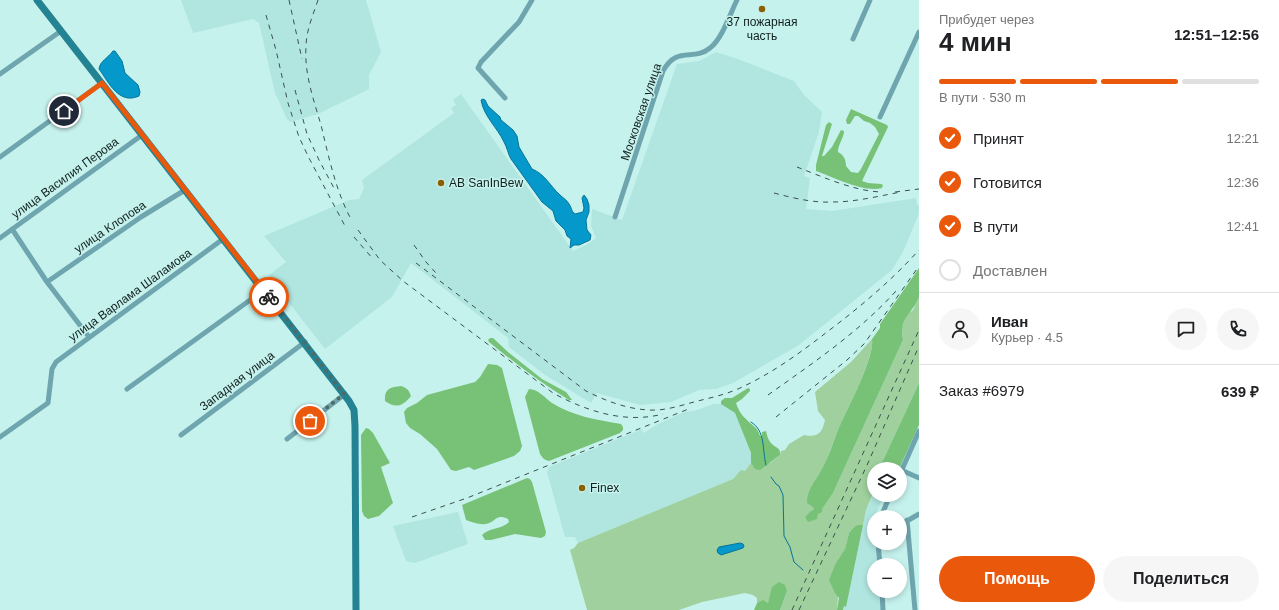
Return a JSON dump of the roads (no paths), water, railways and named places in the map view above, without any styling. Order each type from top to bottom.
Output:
[{"type":"street","points":[[37,0],[264,290],[344,394],[354,410],[356,610]]},
{"type":"street","points":[[505,98],[478,68],[481,62],[525,15],[532,0]]},
{"type":"street","name":"Московская улица","points":[[615,217],[663,71],[668,62],[676,56],[703,52],[712,46],[718,38],[737,0]]},
{"type":"street","points":[[853,39],[870,0]]},
{"type":"street","points":[[0,74],[61,31]]},
{"type":"street","points":[[880,116],[919,32]]},
{"type":"street","points":[[0,157],[102,83]]},
{"type":"street","name":"улица Василия Перова","points":[[0,238],[142,135]]},
{"type":"street","name":"улица Клопова","points":[[47,282],[141,217],[185,190]]},
{"type":"street","points":[[12,229],[47,282],[89,337]]},
{"type":"street","name":"улица Варлама Шаламова","points":[[0,437],[48,403],[52,369],[56,362],[224,239]]},
{"type":"street","points":[[127,389],[264,290]]},
{"type":"street","name":"Западная улица","points":[[181,435],[304,342]]},
{"type":"street","points":[[286,439],[344,394]]},
{"type":"street","points":[[905,462],[919,431]]},
{"type":"street","points":[[907,474],[919,478]]},
{"type":"street","points":[[915,610],[908,520],[919,514]]},
{"type":"street","points":[[882,598],[883,610]]},
{"type":"water","points":[[113,51],[115,51],[122,61],[125,73],[138,85],[140,92],[139,96],[126,98],[120,95],[115,91],[99,69]]},
{"type":"water","points":[[483,99],[501,120],[513,130],[517,136],[519,147],[532,169],[544,177],[556,192],[567,201],[575,214],[583,212],[584,208],[582,198],[584,195],[589,205],[589,212],[586,220],[587,230],[591,235],[590,240],[579,245],[574,245],[570,248],[571,239],[556,221],[553,211],[542,202],[511,159],[505,144],[485,112],[481,100]]},
{"type":"water","points":[[740,543],[743,544],[743,548],[721,555],[718,553],[717,550],[719,547]]},
{"type":"waterway","points":[[751,422],[759,430],[763,441],[766,465]]},
{"type":"waterway","points":[[771,477],[779,486],[783,495],[784,536],[790,547],[794,562],[803,570]]},
{"type":"railway","points":[[289,0],[302,59]]},
{"type":"railway","points":[[318,0],[310,23],[306,41],[308,77],[334,174],[346,210],[352,221]]},
{"type":"railway","points":[[266,15],[276,50],[288,103],[299,137],[345,226]]},
{"type":"railway","points":[[295,90],[307,134],[335,190]]},
{"type":"railway","points":[[797,167],[849,186],[881,192]]},
{"type":"railway","points":[[895,192],[919,189]]},
{"type":"railway","points":[[774,193],[803,200],[818,202],[841,202],[901,192]]},
{"type":"railway","points":[[358,230],[380,260],[403,281],[553,393],[579,405],[606,414],[634,417],[649,417],[663,414]]},
{"type":"railway","points":[[354,237],[373,259]]},
{"type":"railway","points":[[414,245],[436,273]]},
{"type":"railway","points":[[416,263],[586,391],[625,406],[655,410],[677,407],[729,393],[774,370],[839,323],[886,283],[919,250]]},
{"type":"railway","points":[[776,417],[847,360],[864,344],[919,266]]},
{"type":"railway","points":[[768,395],[819,359],[867,320],[896,291]]},
{"type":"railway","points":[[792,610],[919,330]]},
{"type":"railway","points":[[799,610],[868,463],[919,346]]},
{"type":"railway","points":[[412,517],[467,498],[691,408]]},
{"type":"place","name":"37 пожарная часть","points":[[762,9]]},
{"type":"place","name":"AB SanInBew","points":[[441,183]]},
{"type":"place","name":"Finex","points":[[582,488]]}]
